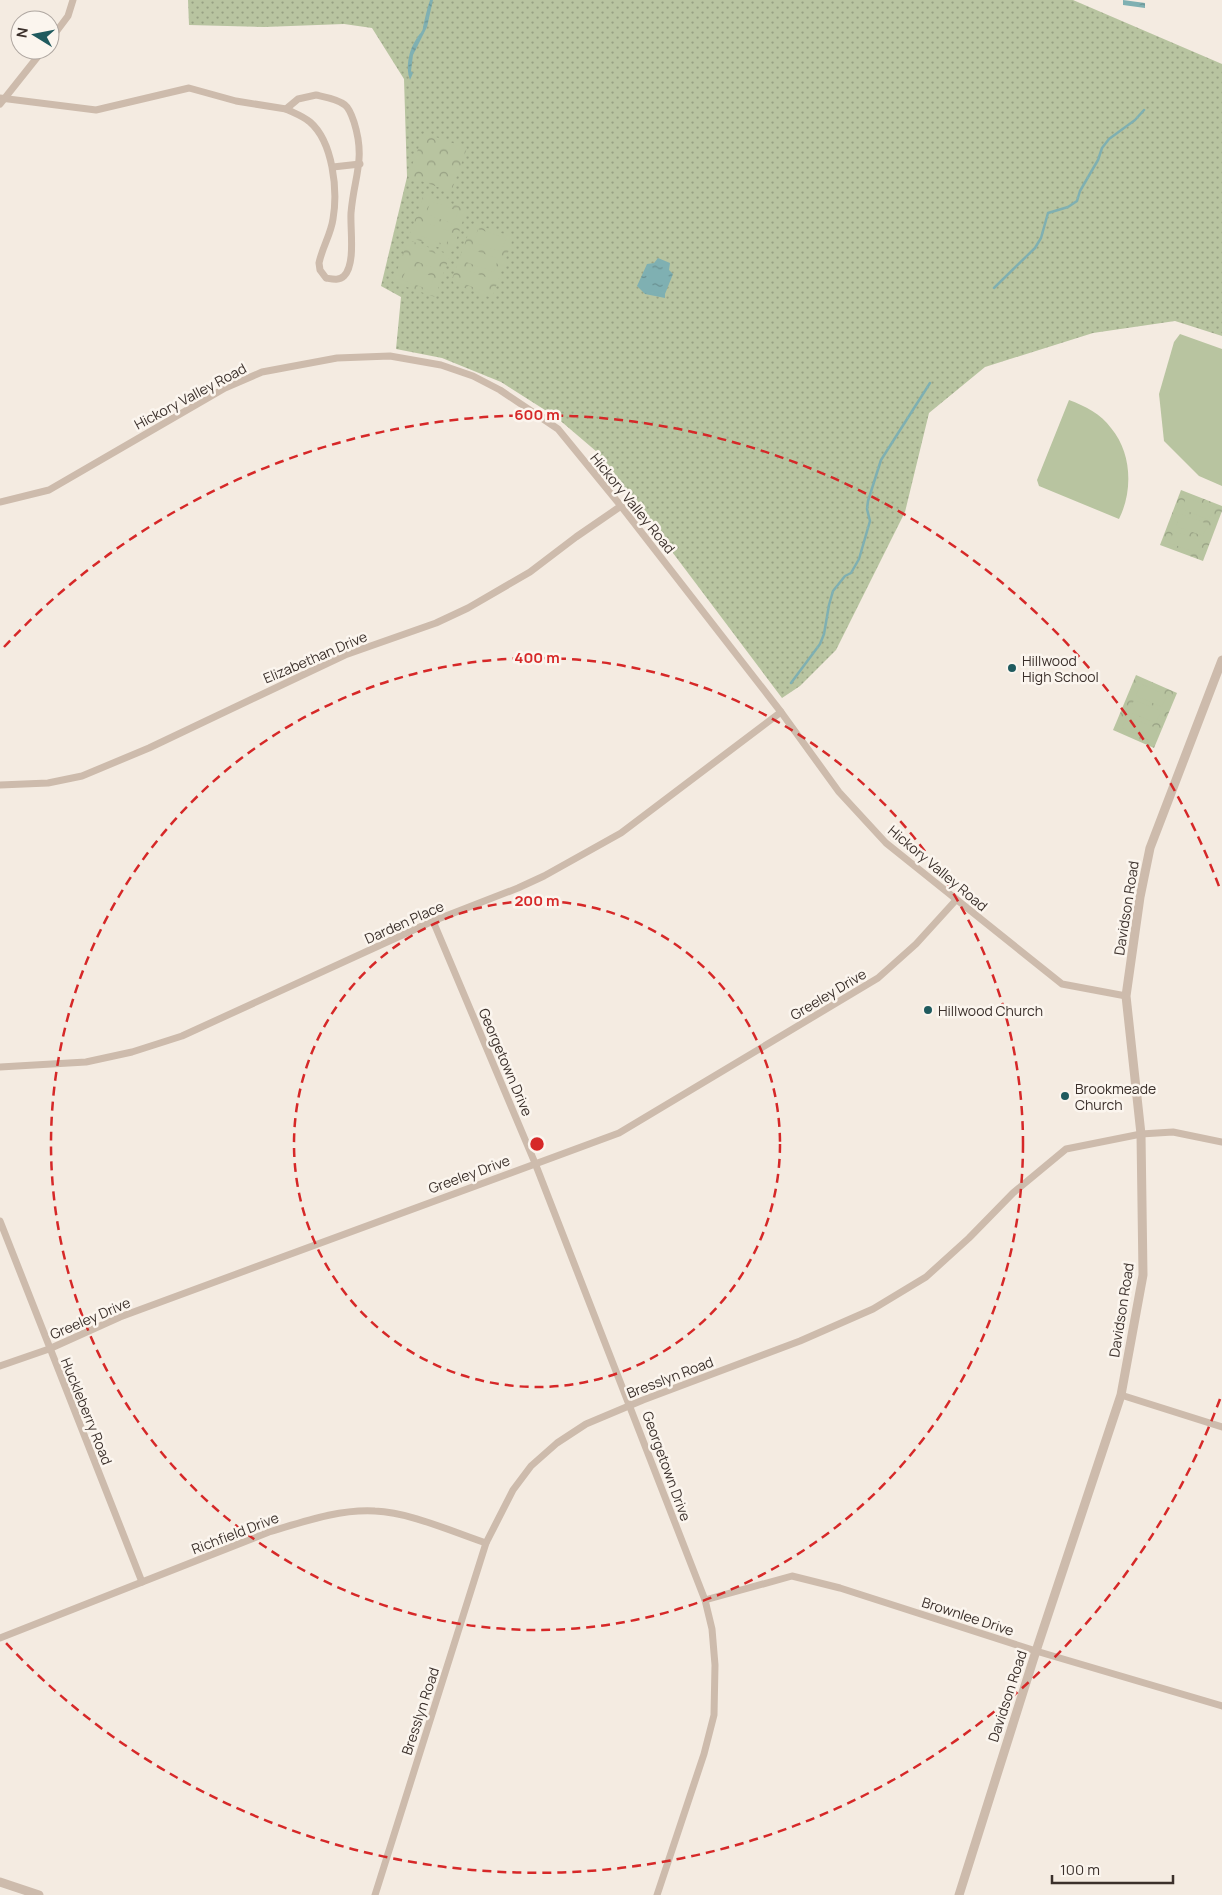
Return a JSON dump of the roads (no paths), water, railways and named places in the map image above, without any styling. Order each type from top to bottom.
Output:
[{"type":"street","points":[[60,27],[68,16],[74,0]]},
{"type":"street","points":[[2,100],[34,60]]},
{"type":"street","points":[[2,100],[96,110],[189,88],[236,101],[286,109],[309,121],[318,130],[332,167],[336,195],[333,221],[319,263],[320,270],[326,278],[336,280],[343,277],[348,270],[352,257],[352,210],[360,164],[358,133],[346,105],[335,100],[316,95],[298,99],[286,109]]},
{"type":"street","points":[[332,167],[360,164]]},
{"type":"street","name":"Hickory Valley Road","points":[[0,502],[49,490],[225,388],[262,372],[337,358],[390,356],[441,365],[473,376],[500,390],[558,429],[621,506],[781,712],[839,792],[886,843],[1062,984],[1126,996]]},
{"type":"street","name":"Elizabethan Drive","points":[[0,785],[48,783],[82,776],[149,748],[345,655],[436,623],[468,608],[530,572],[621,506]]},
{"type":"street","name":"Davidson Road","points":[[959,1895],[1036,1651],[1121,1395],[1143,1274],[1141,1134],[1126,996],[1140,897],[1150,848],[1222,660]]},
{"type":"street","name":"Darden Place","points":[[0,1066],[86,1062],[132,1052],[182,1036],[433,921],[522,886],[544,876],[621,833],[781,712]]},
{"type":"street","name":"Greeley Drive","points":[[0,1366],[49,1348],[120,1317],[619,1133],[878,978],[916,944],[956,900]]},
{"type":"street","name":"Georgetown Drive","points":[[433,921],[535,1163],[631,1406],[705,1600],[712,1629],[715,1664],[714,1715],[704,1754],[657,1895]]},
{"type":"street","name":"Bresslyn Road","points":[[375,1895],[486,1543],[513,1490],[531,1466],[557,1442],[582,1427],[631,1406],[800,1341],[872,1309],[926,1277],[969,1238],[1012,1193],[1066,1149],[1141,1134],[1173,1132],[1222,1142]]},
{"type":"street","name":"Huckleberry Road","points":[[0,1221],[142,1582]]},
{"type":"street","points":[[1121,1395],[1222,1427]]},
{"type":"street","name":"Richfield Drive","points":[[0,1638],[269,1532],[310,1519],[346,1512],[375,1511],[404,1516],[486,1543]]},
{"type":"street","name":"Brownlee Drive","points":[[705,1600],[792,1576],[840,1588],[1036,1651],[1222,1706]]},
{"type":"street","points":[[0,1882],[39,1895]]},
{"type":"water","points":[[430,0],[433,0],[427,27],[413,55],[411,71],[413,73],[410,80],[408,64],[410,53],[414,42],[422,30]]},
{"type":"water","points":[[1123,0],[1145,3],[1145,8],[1123,5]]},
{"type":"water","points":[[658,258],[670,263],[669,270],[673,274],[665,298],[645,294],[637,286],[647,264],[654,263]]},
{"type":"waterway","points":[[994,288],[1035,248],[1041,238],[1048,213],[1068,207],[1077,201],[1080,191],[1098,160],[1102,148],[1109,139],[1135,120],[1144,110]]},
{"type":"waterway","points":[[791,683],[820,644],[824,634],[833,591],[845,576],[851,573],[859,559],[870,521],[867,509],[868,501],[881,460],[930,383]]},
{"type":"place","name":"Hillwood High School","points":[[1012,668]]},
{"type":"place","name":"Hillwood Church","points":[[928,1010]]},
{"type":"place","name":"Brookmeade Church","points":[[1065,1096]]}]
